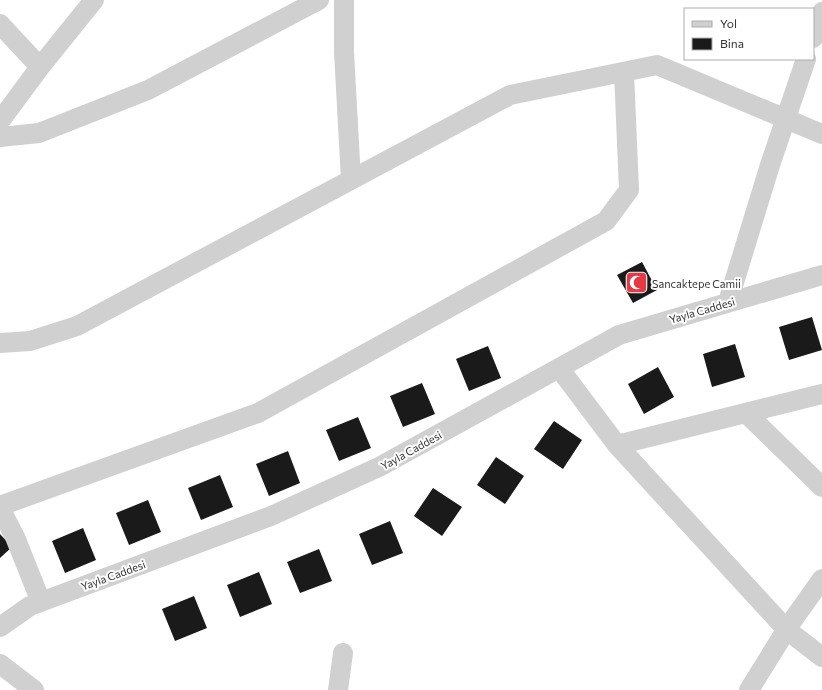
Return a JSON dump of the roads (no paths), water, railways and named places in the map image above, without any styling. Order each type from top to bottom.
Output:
[{"type":"street","points":[[0,120],[94,0]]},
{"type":"street","points":[[0,137],[39,132],[148,90],[319,0]]},
{"type":"street","points":[[344,0],[344,52],[351,180]]},
{"type":"street","points":[[814,35],[822,12]]},
{"type":"street","points":[[0,24],[40,67]]},
{"type":"street","points":[[728,302],[770,165],[806,60]]},
{"type":"street","points":[[0,343],[30,341],[77,326],[510,95],[657,65],[822,134]]},
{"type":"street","points":[[40,602],[15,537],[0,507],[258,413],[606,221],[629,190],[624,72]]},
{"type":"street","name":"Yayla Caddesi","points":[[0,628],[30,606],[271,516],[379,467],[619,335],[822,275]]},
{"type":"street","points":[[558,368],[617,445],[787,630],[822,657]]},
{"type":"street","points":[[617,445],[822,394]]},
{"type":"street","points":[[746,413],[822,487]]},
{"type":"street","points":[[749,690],[787,630],[822,579]]},
{"type":"street","points":[[338,690],[343,653]]},
{"type":"street","points":[[0,664],[34,690]]},
{"type":"place","name":"Sancaktepe Camii","points":[[637,283]]}]
